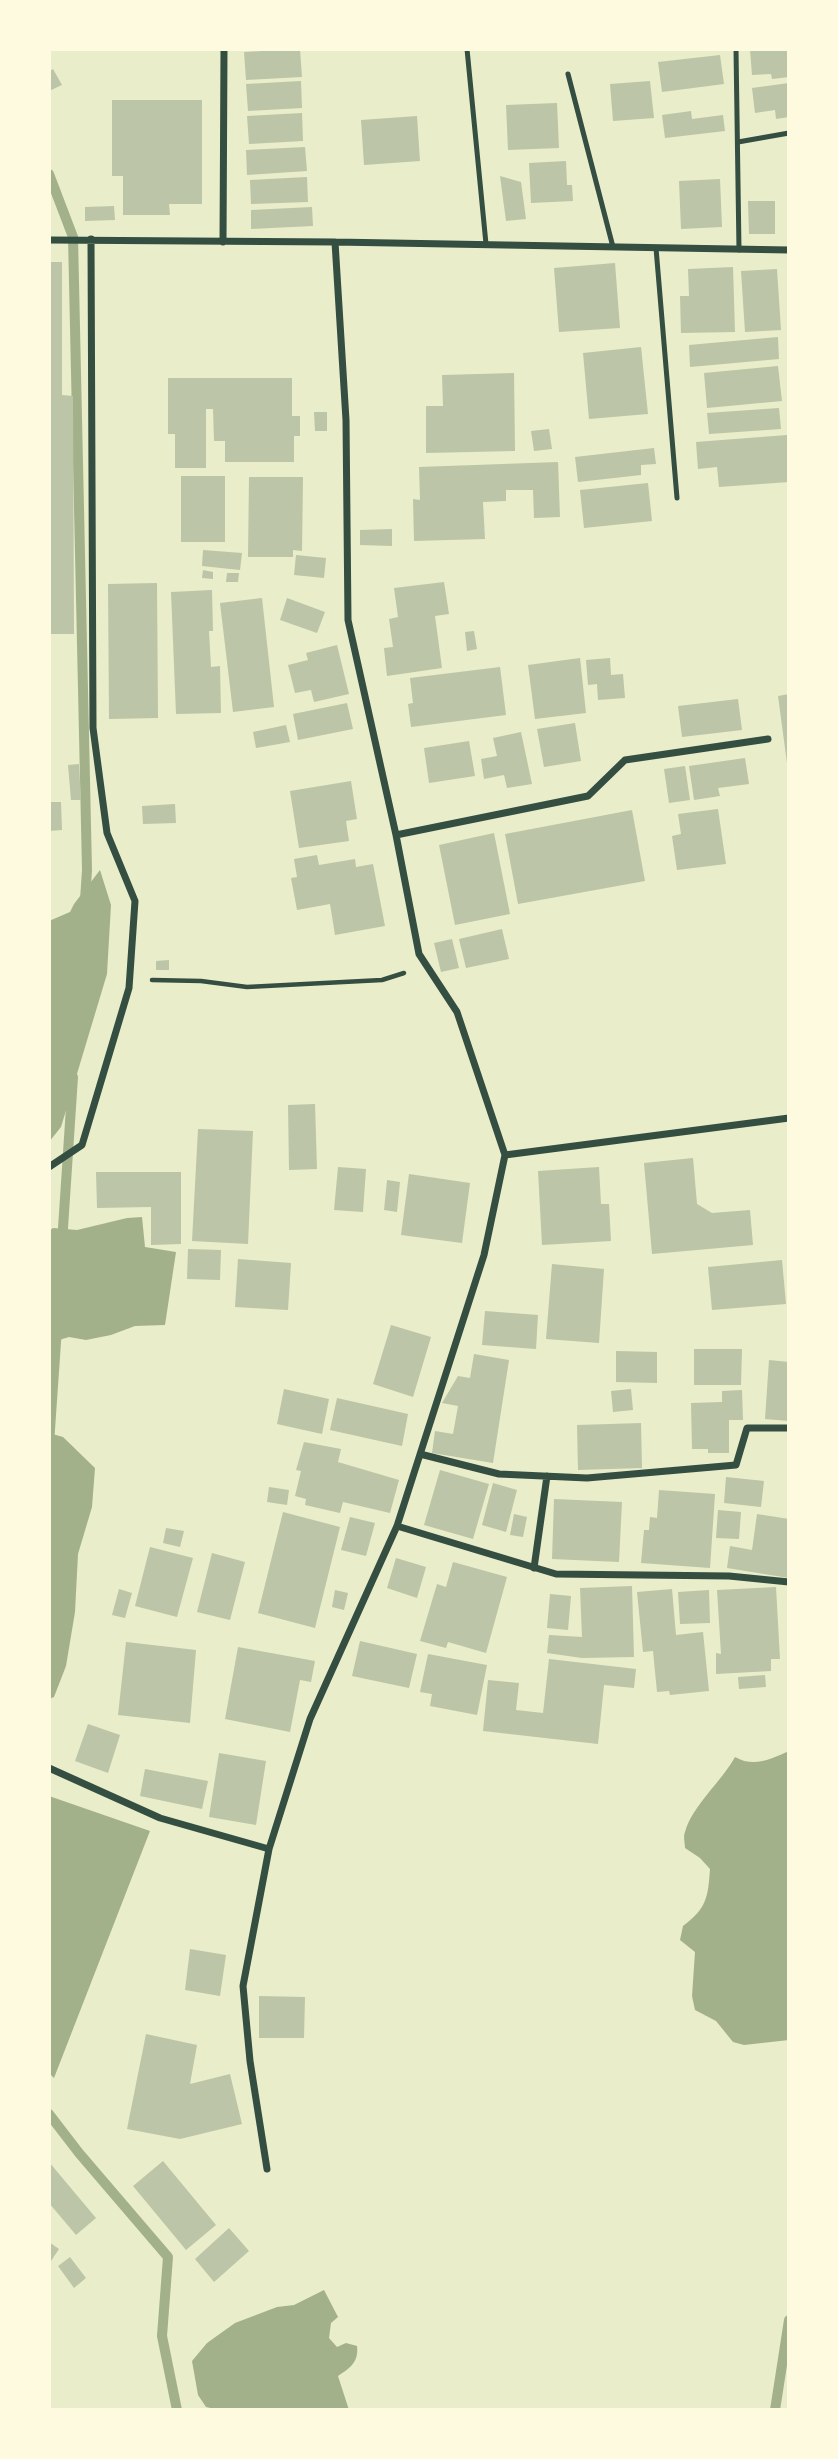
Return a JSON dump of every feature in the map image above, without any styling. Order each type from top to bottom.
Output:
[{"type":"street","points":[[223,242],[224,49]]},
{"type":"street","points":[[49,1167],[82,1145],[130,979],[135,901],[107,832],[93,728],[91,239]]},
{"type":"street","points":[[49,240],[789,250]]},
{"type":"street","points":[[267,2169],[250,2062],[243,1986],[269,1849],[310,1719],[397,1526],[484,1255],[505,1155],[457,1012],[419,954],[396,835],[348,620],[346,420],[335,242]]},
{"type":"street","points":[[396,835],[589,796],[625,760],[768,739]]},
{"type":"street","points":[[505,1155],[789,1118]]},
{"type":"street","points":[[420,1454],[499,1474],[587,1478],[736,1465],[747,1428],[789,1428]]},
{"type":"street","points":[[534,1568],[547,1476]]},
{"type":"street","points":[[397,1526],[556,1574],[729,1576],[789,1582]]},
{"type":"street","points":[[49,1768],[160,1818],[269,1849]]},
{"type":"lane","points":[[467,49],[486,244]]},
{"type":"lane","points":[[736,49],[739,250]]},
{"type":"lane","points":[[568,74],[613,247]]},
{"type":"lane","points":[[738,142],[789,133]]},
{"type":"lane","points":[[656,248],[677,498]]},
{"type":"path","points":[[130,979],[201,981],[247,987],[382,980],[427,966]]},
{"type":"shaded area","points":[[100,870],[111,905],[107,974],[61,1127],[49,1142],[49,921],[70,912]]},
{"type":"shaded area","points":[[142,1217],[145,1247],[176,1252],[165,1325],[135,1326],[86,1340],[69,1337],[49,1343],[49,1231],[53,1228],[77,1230]]},
{"type":"shaded area","points":[[49,1433],[63,1437],[95,1468],[92,1507],[78,1554],[75,1612],[66,1666],[54,1697],[49,1699]]},
{"type":"shaded area","points":[[789,1751],[789,2040],[744,2045],[733,2042],[716,2021],[695,2010],[692,1996],[695,1952],[680,1940],[683,1926],[705,1901],[710,1869],[685,1848],[684,1834],[700,1803],[735,1757],[756,1762]]},
{"type":"shaded area","points":[[49,1796],[150,1831],[54,2078],[49,2073]]},
{"type":"shaded area","points":[[324,2290],[338,2317],[331,2323],[329,2338],[337,2347],[346,2343],[357,2346],[355,2360],[338,2376],[349,2410],[219,2410],[206,2407],[198,2395],[192,2361],[207,2343],[235,2323],[277,2307],[294,2305]]},
{"type":"building","points":[[300,49],[302,77],[246,80],[244,52]]},
{"type":"building","points":[[750,49],[789,49],[789,77],[772,79],[771,74],[752,75]]},
{"type":"building","points":[[720,55],[724,84],[662,92],[658,62]]},
{"type":"building","points":[[53,69],[62,85],[49,91],[49,72]]},
{"type":"building","points":[[301,81],[302,108],[248,111],[246,84]]},
{"type":"building","points":[[650,81],[654,118],[613,121],[610,84]]},
{"type":"building","points":[[789,83],[789,117],[776,119],[775,110],[755,113],[752,88]]},
{"type":"building","points":[[112,100],[202,100],[202,204],[169,204],[170,215],[123,215],[123,176],[112,176]]},
{"type":"building","points":[[557,103],[559,148],[508,150],[506,105]]},
{"type":"building","points":[[691,111],[692,119],[723,115],[725,131],[665,138],[662,115]]},
{"type":"building","points":[[302,113],[303,141],[249,144],[247,116]]},
{"type":"building","points":[[417,116],[420,161],[364,165],[361,120]]},
{"type":"building","points":[[305,147],[307,171],[247,175],[246,150]]},
{"type":"building","points":[[566,161],[567,185],[572,185],[573,201],[531,203],[529,163]]},
{"type":"building","points":[[500,176],[521,182],[526,219],[506,221]]},
{"type":"building","points":[[307,177],[308,202],[251,204],[250,180]]},
{"type":"building","points":[[720,179],[722,227],[681,229],[679,181]]},
{"type":"building","points":[[748,201],[775,201],[775,234],[749,234]]},
{"type":"building","points":[[114,206],[115,220],[85,221],[85,207]]},
{"type":"building","points":[[312,207],[313,226],[251,229],[251,210]]},
{"type":"building","points":[[49,262],[62,262],[62,395],[73,396],[74,634],[49,634]]},
{"type":"building","points":[[615,263],[620,328],[559,332],[554,268]]},
{"type":"building","points":[[733,267],[735,332],[681,333],[680,296],[689,296],[688,269]]},
{"type":"building","points":[[777,269],[781,330],[745,332],[741,271]]},
{"type":"building","points":[[778,337],[779,359],[690,367],[689,345]]},
{"type":"building","points":[[641,347],[648,414],[589,419],[583,353]]},
{"type":"building","points":[[778,366],[782,401],[707,408],[704,373]]},
{"type":"building","points":[[514,373],[515,451],[426,453],[426,406],[443,406],[442,375]]},
{"type":"building","points":[[168,378],[292,378],[292,416],[300,416],[300,436],[294,436],[294,462],[225,462],[225,441],[214,441],[213,409],[206,409],[206,468],[175,468],[175,434],[168,434]]},
{"type":"building","points":[[779,408],[781,429],[709,434],[707,413]]},
{"type":"building","points":[[314,412],[327,412],[327,431],[315,431]]},
{"type":"building","points":[[549,429],[552,449],[534,451],[531,431]]},
{"type":"building","points":[[787,435],[789,482],[719,487],[717,467],[698,469],[696,442]]},
{"type":"building","points":[[654,448],[656,464],[641,465],[641,475],[578,482],[575,457]]},
{"type":"building","points":[[558,462],[560,517],[534,518],[533,490],[506,490],[506,501],[483,502],[485,539],[414,541],[413,499],[420,500],[419,467]]},
{"type":"building","points":[[181,476],[225,476],[225,542],[181,542]]},
{"type":"building","points":[[249,477],[303,477],[302,551],[293,550],[293,557],[248,557]]},
{"type":"building","points":[[648,483],[652,521],[584,528],[580,490]]},
{"type":"building","points":[[392,529],[392,546],[360,545],[360,530]]},
{"type":"building","points":[[203,550],[242,553],[240,570],[202,566]]},
{"type":"building","points":[[296,555],[326,558],[324,578],[294,575]]},
{"type":"building","points":[[203,570],[213,572],[213,579],[202,578]]},
{"type":"building","points":[[227,573],[239,573],[238,582],[226,582]]},
{"type":"building","points":[[444,582],[449,614],[435,616],[442,668],[387,676],[384,648],[393,647],[389,619],[398,617],[394,588]]},
{"type":"building","points":[[157,583],[158,718],[109,719],[108,584]]},
{"type":"building","points":[[212,590],[213,631],[209,631],[211,667],[220,666],[221,713],[176,714],[171,592]]},
{"type":"building","points":[[262,598],[274,707],[233,712],[220,603]]},
{"type":"building","points":[[287,598],[325,612],[317,633],[280,620]]},
{"type":"building","points":[[474,631],[477,649],[467,651],[465,632]]},
{"type":"building","points":[[337,645],[349,694],[314,702],[311,690],[295,693],[288,665],[308,660],[306,653]]},
{"type":"building","points":[[580,658],[586,713],[535,719],[528,665]]},
{"type":"building","points":[[610,658],[611,675],[623,674],[625,698],[598,700],[597,684],[588,685],[586,660]]},
{"type":"building","points":[[500,667],[506,715],[411,727],[408,704],[413,703],[410,678]]},
{"type":"building","points":[[789,694],[789,762],[787,763],[778,696]]},
{"type":"building","points":[[738,699],[742,730],[682,737],[678,706]]},
{"type":"building","points":[[347,703],[353,729],[298,740],[293,714]]},
{"type":"building","points":[[575,723],[581,761],[544,767],[537,729]]},
{"type":"building","points":[[286,725],[290,742],[256,748],[253,732]]},
{"type":"building","points":[[521,732],[532,784],[507,788],[504,775],[484,779],[481,759],[497,756],[493,738]]},
{"type":"building","points":[[469,741],[475,776],[429,783],[424,748]]},
{"type":"building","points":[[745,758],[749,784],[718,788],[720,796],[694,800],[689,766]]},
{"type":"building","points":[[79,764],[81,800],[71,800],[68,765]]},
{"type":"building","points":[[685,766],[690,800],[669,803],[664,769]]},
{"type":"building","points":[[351,781],[357,819],[346,821],[349,841],[299,848],[290,791]]},
{"type":"building","points":[[49,802],[61,802],[62,830],[49,831]]},
{"type":"building","points":[[175,804],[176,823],[143,824],[142,806]]},
{"type":"building","points":[[718,809],[726,864],[677,870],[672,836],[681,834],[678,814]]},
{"type":"building","points":[[632,810],[645,881],[518,904],[505,834]]},
{"type":"building","points":[[494,833],[510,914],[455,925],[439,845]]},
{"type":"building","points":[[317,855],[319,865],[355,859],[356,867],[373,864],[385,926],[335,935],[330,904],[297,910],[291,878],[297,877],[294,859]]},
{"type":"building","points":[[502,929],[509,959],[466,968],[459,939]]},
{"type":"building","points":[[452,939],[459,968],[441,972],[434,943]]},
{"type":"building","points":[[169,960],[169,970],[156,970],[156,961]]},
{"type":"building","points":[[315,1104],[317,1169],[289,1170],[288,1105]]},
{"type":"building","points":[[198,1129],[253,1131],[248,1244],[192,1241]]},
{"type":"building","points":[[693,1158],[697,1204],[712,1213],[750,1210],[753,1245],[652,1254],[644,1163]]},
{"type":"building","points":[[338,1167],[366,1169],[363,1212],[334,1210]]},
{"type":"building","points":[[599,1167],[601,1204],[609,1204],[611,1241],[542,1245],[538,1171]]},
{"type":"building","points":[[96,1172],[181,1172],[181,1244],[151,1245],[151,1207],[97,1208]]},
{"type":"building","points":[[409,1174],[470,1183],[462,1243],[401,1235]]},
{"type":"building","points":[[387,1180],[400,1182],[397,1212],[384,1210]]},
{"type":"building","points":[[188,1249],[221,1250],[220,1280],[187,1279]]},
{"type":"building","points":[[238,1259],[291,1263],[288,1310],[235,1307]]},
{"type":"building","points":[[782,1260],[786,1304],[712,1310],[708,1267]]},
{"type":"building","points":[[552,1264],[604,1269],[599,1343],[546,1339]]},
{"type":"building","points":[[485,1311],[538,1315],[536,1349],[482,1345]]},
{"type":"building","points":[[391,1325],[431,1337],[413,1397],[373,1384]]},
{"type":"building","points":[[694,1349],[742,1349],[741,1385],[694,1385]]},
{"type":"building","points":[[616,1351],[657,1352],[657,1383],[616,1382]]},
{"type":"building","points":[[474,1354],[509,1360],[493,1463],[432,1453],[435,1431],[453,1434],[458,1406],[442,1403],[458,1376],[470,1378]]},
{"type":"building","points":[[769,1360],[789,1362],[789,1421],[765,1419]]},
{"type":"building","points":[[284,1389],[329,1399],[322,1434],[277,1424]]},
{"type":"building","points":[[631,1389],[633,1410],[613,1412],[611,1391]]},
{"type":"building","points":[[742,1390],[743,1420],[729,1420],[729,1453],[708,1453],[708,1449],[692,1449],[691,1403],[722,1402],[722,1391]]},
{"type":"building","points":[[337,1398],[408,1414],[402,1446],[330,1430]]},
{"type":"building","points":[[641,1423],[642,1468],[578,1470],[577,1425]]},
{"type":"building","points":[[304,1442],[341,1449],[338,1462],[399,1480],[390,1513],[343,1502],[340,1513],[305,1505],[306,1499],[295,1496],[301,1471],[296,1470]]},
{"type":"building","points":[[440,1470],[489,1484],[473,1539],[424,1525]]},
{"type":"building","points":[[726,1477],[764,1481],[761,1507],[724,1503]]},
{"type":"building","points":[[493,1483],[517,1490],[506,1532],[482,1525]]},
{"type":"building","points":[[269,1487],[289,1490],[287,1505],[267,1502]]},
{"type":"building","points":[[659,1490],[715,1494],[710,1568],[641,1563],[644,1530],[649,1530],[650,1517],[657,1518]]},
{"type":"building","points":[[554,1499],[622,1502],[619,1562],[552,1559]]},
{"type":"building","points":[[718,1510],[741,1512],[739,1539],[716,1538]]},
{"type":"building","points":[[283,1512],[340,1527],[315,1628],[258,1613]]},
{"type":"building","points":[[514,1514],[527,1517],[523,1537],[510,1535]]},
{"type":"building","points":[[757,1514],[789,1519],[789,1578],[727,1568],[730,1546],[752,1550]]},
{"type":"building","points":[[350,1517],[375,1523],[366,1556],[341,1550]]},
{"type":"building","points":[[166,1528],[184,1531],[180,1547],[163,1543]]},
{"type":"building","points":[[150,1547],[193,1558],[177,1617],[135,1606]]},
{"type":"building","points":[[212,1553],[245,1562],[230,1620],[197,1612]]},
{"type":"building","points":[[396,1558],[426,1567],[417,1598],[387,1588]]},
{"type":"building","points":[[453,1562],[507,1577],[486,1653],[448,1642],[446,1648],[420,1641],[437,1584],[446,1587]]},
{"type":"building","points":[[632,1586],[634,1657],[582,1658],[547,1653],[549,1635],[582,1637],[580,1588]]},
{"type":"building","points":[[776,1587],[780,1659],[771,1659],[771,1671],[716,1674],[716,1653],[721,1654],[717,1590]]},
{"type":"building","points":[[119,1589],[132,1593],[125,1618],[112,1615]]},
{"type":"building","points":[[672,1589],[676,1635],[703,1632],[709,1691],[670,1695],[669,1691],[657,1692],[653,1651],[643,1652],[637,1592]]},
{"type":"building","points":[[335,1590],[348,1593],[344,1610],[332,1607]]},
{"type":"building","points":[[709,1590],[710,1623],[680,1624],[678,1592]]},
{"type":"building","points":[[550,1594],[571,1596],[568,1630],[547,1628]]},
{"type":"building","points":[[360,1641],[417,1654],[409,1688],[352,1676]]},
{"type":"building","points":[[126,1642],[196,1650],[190,1723],[118,1715]]},
{"type":"building","points":[[238,1647],[315,1661],[311,1682],[300,1680],[290,1732],[225,1719]]},
{"type":"building","points":[[428,1654],[487,1665],[477,1715],[430,1706],[432,1694],[420,1692]]},
{"type":"building","points":[[549,1659],[636,1669],[634,1688],[604,1685],[598,1744],[483,1731],[488,1680],[519,1683],[516,1710],[543,1713]]},
{"type":"building","points":[[765,1675],[766,1687],[739,1689],[738,1677]]},
{"type":"building","points":[[88,1724],[120,1735],[108,1773],[75,1761]]},
{"type":"building","points":[[219,1753],[266,1761],[256,1825],[209,1817]]},
{"type":"building","points":[[145,1769],[208,1781],[202,1809],[140,1796]]},
{"type":"building","points":[[190,1949],[226,1955],[220,1996],[185,1990]]},
{"type":"building","points":[[259,1996],[305,1997],[304,2038],[259,2038]]},
{"type":"building","points":[[146,2034],[197,2045],[190,2084],[230,2074],[242,2124],[180,2139],[127,2129]]},
{"type":"building","points":[[163,2161],[216,2225],[186,2250],[133,2186]]},
{"type":"building","points":[[49,2162],[96,2218],[76,2235],[49,2203]]},
{"type":"building","points":[[229,2228],[249,2251],[214,2282],[195,2259]]},
{"type":"building","points":[[49,2242],[59,2249],[51,2261],[49,2260]]},
{"type":"building","points":[[70,2257],[86,2278],[74,2288],[58,2266]]},
{"type":"waterway","points":[[49,174],[73,237],[87,870],[85,900]]},
{"type":"waterway","points":[[62,1243],[73,1077]]},
{"type":"waterway","points":[[49,1444],[57,1328]]},
{"type":"waterway","points":[[49,2114],[168,2257],[162,2336],[177,2410]]},
{"type":"waterway","points":[[775,2410],[789,2320]]}]
